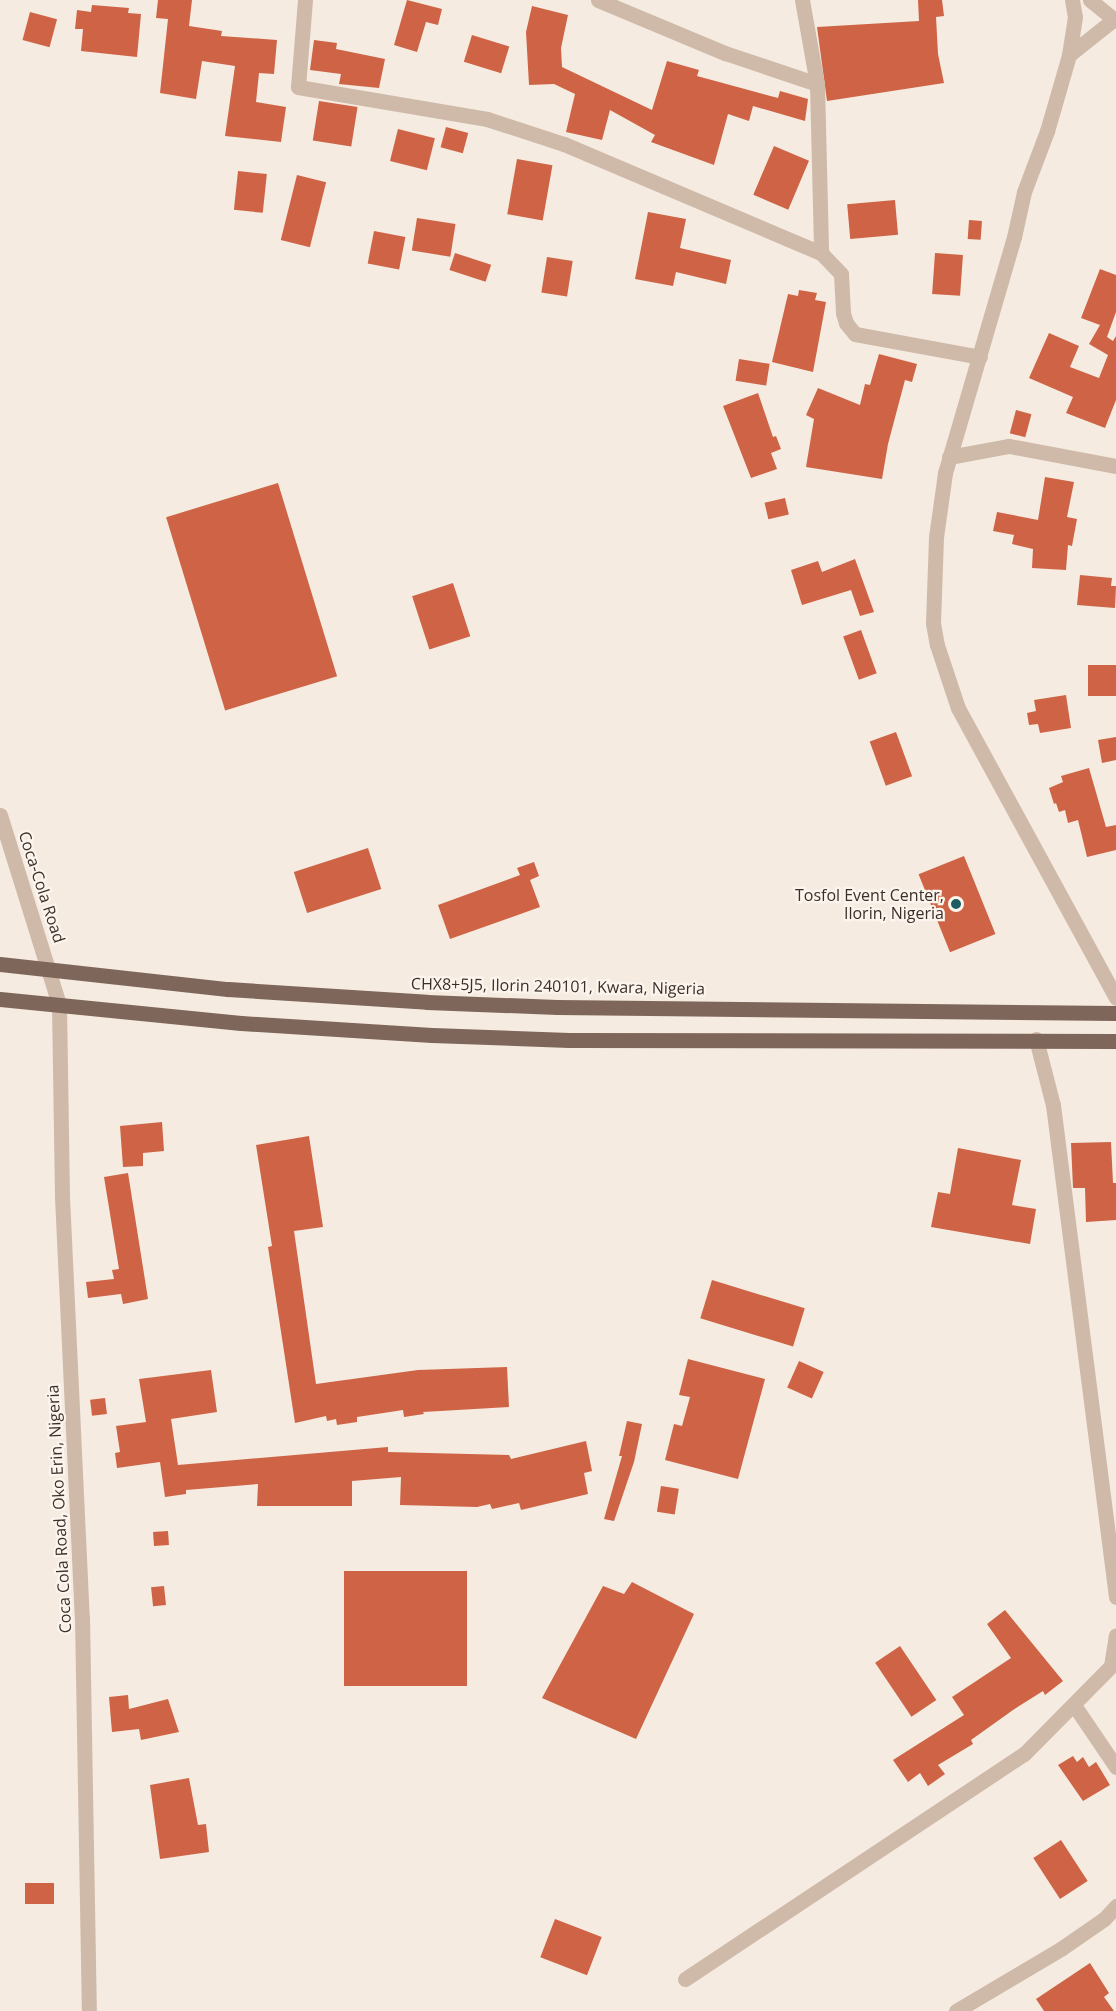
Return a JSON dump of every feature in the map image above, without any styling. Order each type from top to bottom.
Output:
[{"type":"main road","name":"CHX8+5J5, Ilorin 240101, Kwara, Nigeria","points":[[0,964],[228,989],[427,1002],[556,1007],[1116,1013]]},
{"type":"main road","points":[[0,999],[241,1023],[432,1035],[580,1040],[1116,1041]]},
{"type":"street","points":[[304,0],[298,87],[487,119],[564,144],[821,253],[841,274],[843,313],[855,334],[980,357]]},
{"type":"street","points":[[598,0],[725,53],[817,84]]},
{"type":"street","points":[[802,0],[817,84],[821,253]]},
{"type":"street","points":[[1072,0],[1075,17],[1069,55],[1047,131],[1024,192],[1014,237],[949,457],[936,537],[933,623],[937,645],[958,708],[1116,998]]},
{"type":"street","points":[[1069,55],[1114,21],[1090,0]]},
{"type":"street","points":[[949,457],[1010,446],[1116,466]]},
{"type":"street","name":"Coca-Cola Road","points":[[0,815],[59,1005]]},
{"type":"street","name":"Coca Cola Road, Oko Erin, Nigeria","points":[[59,1005],[62,1197],[82,1617],[90,2011]]},
{"type":"street","points":[[1036,1040],[1053,1105],[1116,1597]]},
{"type":"street","points":[[685,1979],[1024,1754],[1111,1666],[1116,1635]]},
{"type":"street","points":[[1074,1705],[1116,1767]]},
{"type":"street","points":[[956,2011],[1062,1948],[1104,1919],[1116,1906]]},
{"type":"building","points":[[158,0],[192,0],[189,26],[222,31],[221,36],[277,40],[274,74],[259,73],[256,102],[286,107],[281,142],[225,136],[235,66],[202,61],[196,99],[160,93],[168,19],[156,18]]},
{"type":"building","points":[[407,0],[442,9],[438,25],[426,22],[417,52],[394,45]]},
{"type":"building","points":[[918,0],[942,0],[944,16],[936,17],[938,54],[944,83],[827,101],[817,27],[919,21]]},
{"type":"building","points":[[92,5],[129,8],[128,13],[141,14],[137,57],[81,51],[83,29],[75,29],[77,10],[91,12]]},
{"type":"building","points":[[532,6],[568,15],[561,48],[562,67],[652,110],[667,61],[699,70],[697,76],[778,98],[780,91],[808,99],[805,121],[753,106],[749,121],[728,114],[714,165],[651,142],[655,135],[610,110],[602,140],[566,132],[575,94],[554,84],[529,85],[526,32]]},
{"type":"building","points":[[30,12],[57,19],[50,47],[22,40]]},
{"type":"building","points":[[472,35],[509,46],[501,73],[464,62]]},
{"type":"building","points":[[314,40],[337,43],[336,49],[385,59],[379,88],[339,84],[341,74],[310,70]]},
{"type":"building","points":[[319,101],[358,107],[351,147],[313,141]]},
{"type":"building","points":[[446,127],[468,133],[463,153],[441,147]]},
{"type":"building","points":[[398,129],[435,138],[427,170],[390,161]]},
{"type":"building","points":[[774,146],[809,161],[788,210],[753,195]]},
{"type":"building","points":[[517,159],[552,165],[543,220],[507,214]]},
{"type":"building","points":[[238,171],[267,174],[263,213],[234,210]]},
{"type":"building","points":[[297,175],[326,182],[310,247],[281,240]]},
{"type":"building","points":[[895,200],[898,235],[850,239],[847,204]]},
{"type":"building","points":[[648,212],[686,219],[680,248],[731,260],[726,284],[676,272],[673,286],[635,279]]},
{"type":"building","points":[[417,218],[456,224],[450,257],[412,251]]},
{"type":"building","points":[[969,220],[982,221],[981,240],[968,239]]},
{"type":"building","points":[[374,231],[405,237],[399,269],[368,263]]},
{"type":"building","points":[[455,253],[491,265],[486,282],[449,270]]},
{"type":"building","points":[[935,253],[963,255],[960,296],[932,294]]},
{"type":"building","points":[[547,257],[573,261],[567,297],[541,293]]},
{"type":"building","points":[[1100,269],[1116,275],[1116,312],[1107,337],[1113,341],[1116,336],[1116,400],[1105,428],[1066,413],[1073,397],[1029,378],[1049,333],[1079,346],[1070,367],[1099,378],[1108,355],[1089,344],[1100,325],[1081,318]]},
{"type":"building","points":[[799,290],[817,293],[815,300],[826,302],[813,372],[772,362],[788,294],[798,296]]},
{"type":"building","points":[[879,354],[917,364],[912,382],[905,380],[888,444],[882,479],[806,467],[814,419],[806,415],[818,388],[860,405],[865,384],[870,385]]},
{"type":"building","points":[[739,359],[770,364],[766,386],[736,381]]},
{"type":"building","points":[[758,393],[773,437],[776,436],[781,449],[771,453],[777,469],[751,478],[723,406]]},
{"type":"building","points":[[1016,410],[1031,414],[1025,437],[1010,433]]},
{"type":"building","points":[[1045,477],[1074,482],[1067,517],[1077,519],[1072,546],[1068,545],[1066,570],[1032,568],[1033,549],[1012,544],[1014,535],[993,531],[997,512],[1038,520]]},
{"type":"building","points":[[278,483],[337,676],[225,710],[166,517]]},
{"type":"building","points":[[785,498],[789,515],[768,519],[765,503]]},
{"type":"building","points":[[855,559],[874,612],[860,616],[851,590],[802,605],[791,570],[818,561],[822,572]]},
{"type":"building","points":[[1080,575],[1112,578],[1111,586],[1116,586],[1115,608],[1077,605]]},
{"type":"building","points":[[453,583],[470,636],[429,650],[412,596]]},
{"type":"building","points":[[861,630],[877,673],[859,680],[843,636]]},
{"type":"building","points":[[1088,665],[1116,665],[1116,696],[1088,696]]},
{"type":"building","points":[[1066,695],[1071,728],[1040,733],[1038,724],[1029,725],[1027,713],[1036,711],[1034,700]]},
{"type":"building","points":[[896,732],[912,776],[886,786],[870,742]]},
{"type":"building","points":[[1116,737],[1116,760],[1102,763],[1098,740]]},
{"type":"building","points":[[1089,768],[1106,827],[1116,825],[1116,850],[1087,857],[1078,820],[1068,823],[1065,810],[1059,812],[1049,788],[1063,782],[1061,776]]},
{"type":"building","points":[[368,848],[381,889],[307,913],[294,872]]},
{"type":"building","name":"Tosfol Event Center, Ilorin, Nigeria","points":[[964,856],[995,934],[950,952],[919,874]]},
{"type":"building","points":[[534,862],[539,876],[530,880],[540,907],[450,939],[438,905],[520,875],[517,868]]},
{"type":"building","points":[[162,1122],[164,1151],[143,1153],[143,1166],[123,1167],[120,1126]]},
{"type":"building","points":[[309,1136],[323,1227],[294,1231],[316,1384],[418,1370],[507,1367],[509,1407],[423,1412],[424,1414],[404,1417],[403,1410],[357,1417],[357,1422],[337,1425],[336,1419],[327,1421],[326,1416],[295,1423],[268,1247],[272,1246],[256,1145]]},
{"type":"building","points":[[1111,1142],[1113,1183],[1116,1183],[1116,1220],[1086,1222],[1085,1188],[1073,1188],[1071,1143]]},
{"type":"building","points":[[958,1148],[1021,1160],[1012,1205],[1036,1209],[1030,1244],[931,1227],[938,1192],[950,1194]]},
{"type":"building","points":[[128,1173],[148,1299],[123,1304],[121,1294],[88,1298],[86,1282],[114,1279],[112,1270],[119,1269],[104,1177]]},
{"type":"building","points":[[712,1280],[805,1308],[793,1347],[700,1318]]},
{"type":"building","points":[[688,1359],[765,1379],[738,1479],[665,1460],[674,1424],[682,1426],[690,1397],[679,1395]]},
{"type":"building","points":[[799,1361],[824,1372],[812,1398],[787,1387]]},
{"type":"building","points":[[211,1370],[217,1412],[171,1419],[178,1465],[388,1447],[388,1452],[509,1455],[511,1459],[586,1441],[592,1471],[584,1473],[588,1494],[521,1510],[519,1503],[492,1509],[490,1504],[477,1507],[400,1505],[401,1477],[352,1481],[352,1506],[257,1506],[258,1484],[186,1490],[186,1494],[165,1497],[160,1462],[117,1468],[115,1453],[120,1452],[116,1426],[146,1422],[139,1379]]},
{"type":"building","points":[[105,1398],[107,1414],[92,1416],[90,1400]]},
{"type":"building","points":[[627,1421],[642,1424],[634,1462],[614,1521],[604,1519],[622,1456],[619,1456]]},
{"type":"building","points":[[661,1486],[679,1489],[675,1514],[657,1512]]},
{"type":"building","points":[[168,1531],[169,1545],[154,1546],[153,1532]]},
{"type":"building","points":[[344,1571],[467,1571],[467,1686],[344,1686]]},
{"type":"building","points":[[632,1582],[694,1614],[636,1739],[542,1698],[603,1586],[624,1594]]},
{"type":"building","points":[[164,1586],[166,1605],[153,1606],[151,1587]]},
{"type":"building","points":[[1005,1610],[1063,1681],[1045,1695],[1043,1691],[1013,1710],[971,1740],[973,1744],[938,1765],[945,1774],[928,1786],[920,1773],[908,1782],[893,1760],[964,1715],[952,1697],[1011,1658],[987,1624]]},
{"type":"building","points":[[900,1646],[936,1700],[911,1717],[875,1663]]},
{"type":"building","points":[[128,1695],[129,1709],[168,1699],[179,1732],[141,1740],[139,1729],[112,1732],[109,1697]]},
{"type":"building","points":[[1073,1756],[1077,1762],[1083,1757],[1089,1767],[1096,1762],[1110,1785],[1083,1801],[1058,1765]]},
{"type":"building","points":[[189,1778],[198,1825],[206,1824],[209,1852],[160,1859],[150,1785]]},
{"type":"building","points":[[1061,1840],[1088,1881],[1060,1899],[1033,1858]]},
{"type":"building","points":[[25,1883],[54,1883],[54,1904],[25,1904]]},
{"type":"building","points":[[555,1919],[602,1937],[587,1975],[540,1957]]},
{"type":"building","points":[[1090,1963],[1109,1993],[1104,1997],[1114,2011],[1044,2011],[1036,1999]]},
{"type":"place","name":"Tosfol Event Center, Ilorin, Nigeria","points":[[956,904]]}]
